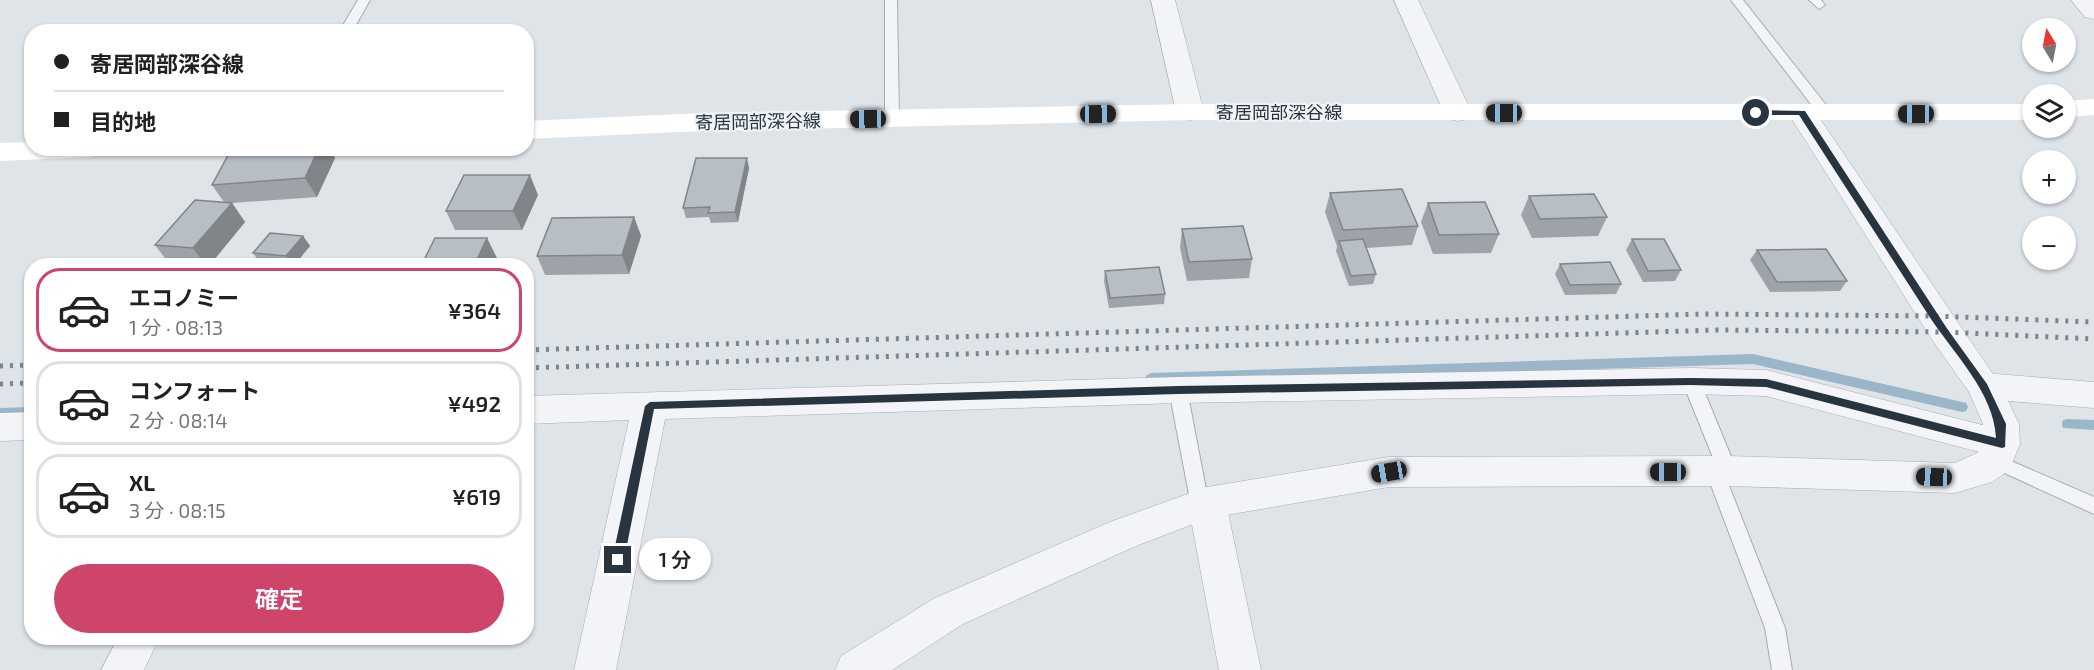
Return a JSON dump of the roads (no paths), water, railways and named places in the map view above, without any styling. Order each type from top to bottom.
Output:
[{"type":"main road","points":[[2076,108],[2094,107]]},
{"type":"main road","name":"寄居岡部深谷線","points":[[534,130],[892,118],[1190,112],[2022,112]]},
{"type":"main road","points":[[0,152],[24,151]]},
{"type":"street","points":[[1163,0],[1190,112]]},
{"type":"street","points":[[1406,0],[1458,113]]},
{"type":"street","points":[[2083,0],[2094,12]]},
{"type":"street","points":[[856,670],[949,611],[1123,534],[1204,504],[1389,472],[1721,471],[1955,478],[1979,471],[1999,452],[2001,424],[1984,386],[1945,332],[1813,113]]},
{"type":"street","points":[[534,410],[1178,390],[1690,381],[1766,383],[1999,452]]},
{"type":"street","points":[[1984,386],[2094,395]]},
{"type":"street","points":[[595,670],[650,406]]},
{"type":"street","points":[[0,427],[24,426]]},
{"type":"street","points":[[1204,504],[1240,670]]},
{"type":"street","points":[[122,670],[135,645]]},
{"type":"lane","points":[[350,24],[364,0]]},
{"type":"lane","points":[[891,0],[892,118]]},
{"type":"lane","points":[[1737,0],[1813,113]]},
{"type":"lane","points":[[1690,381],[1775,628],[1782,670]]},
{"type":"lane","points":[[1178,390],[1204,504]]},
{"type":"lane","points":[[1999,452],[2094,506]]},
{"type":"waterway","points":[[1151,378],[1753,359],[1962,407]]},
{"type":"waterway","points":[[0,413],[24,412]]},
{"type":"waterway","points":[[2068,424],[2094,425]]},
{"type":"railway","points":[[534,350],[1704,314],[1934,316],[2094,322]]},
{"type":"railway","points":[[534,368],[1716,330],[1945,332],[2094,339]]},
{"type":"railway","points":[[0,366],[24,365]]},
{"type":"railway","points":[[0,384],[24,383]]}]
